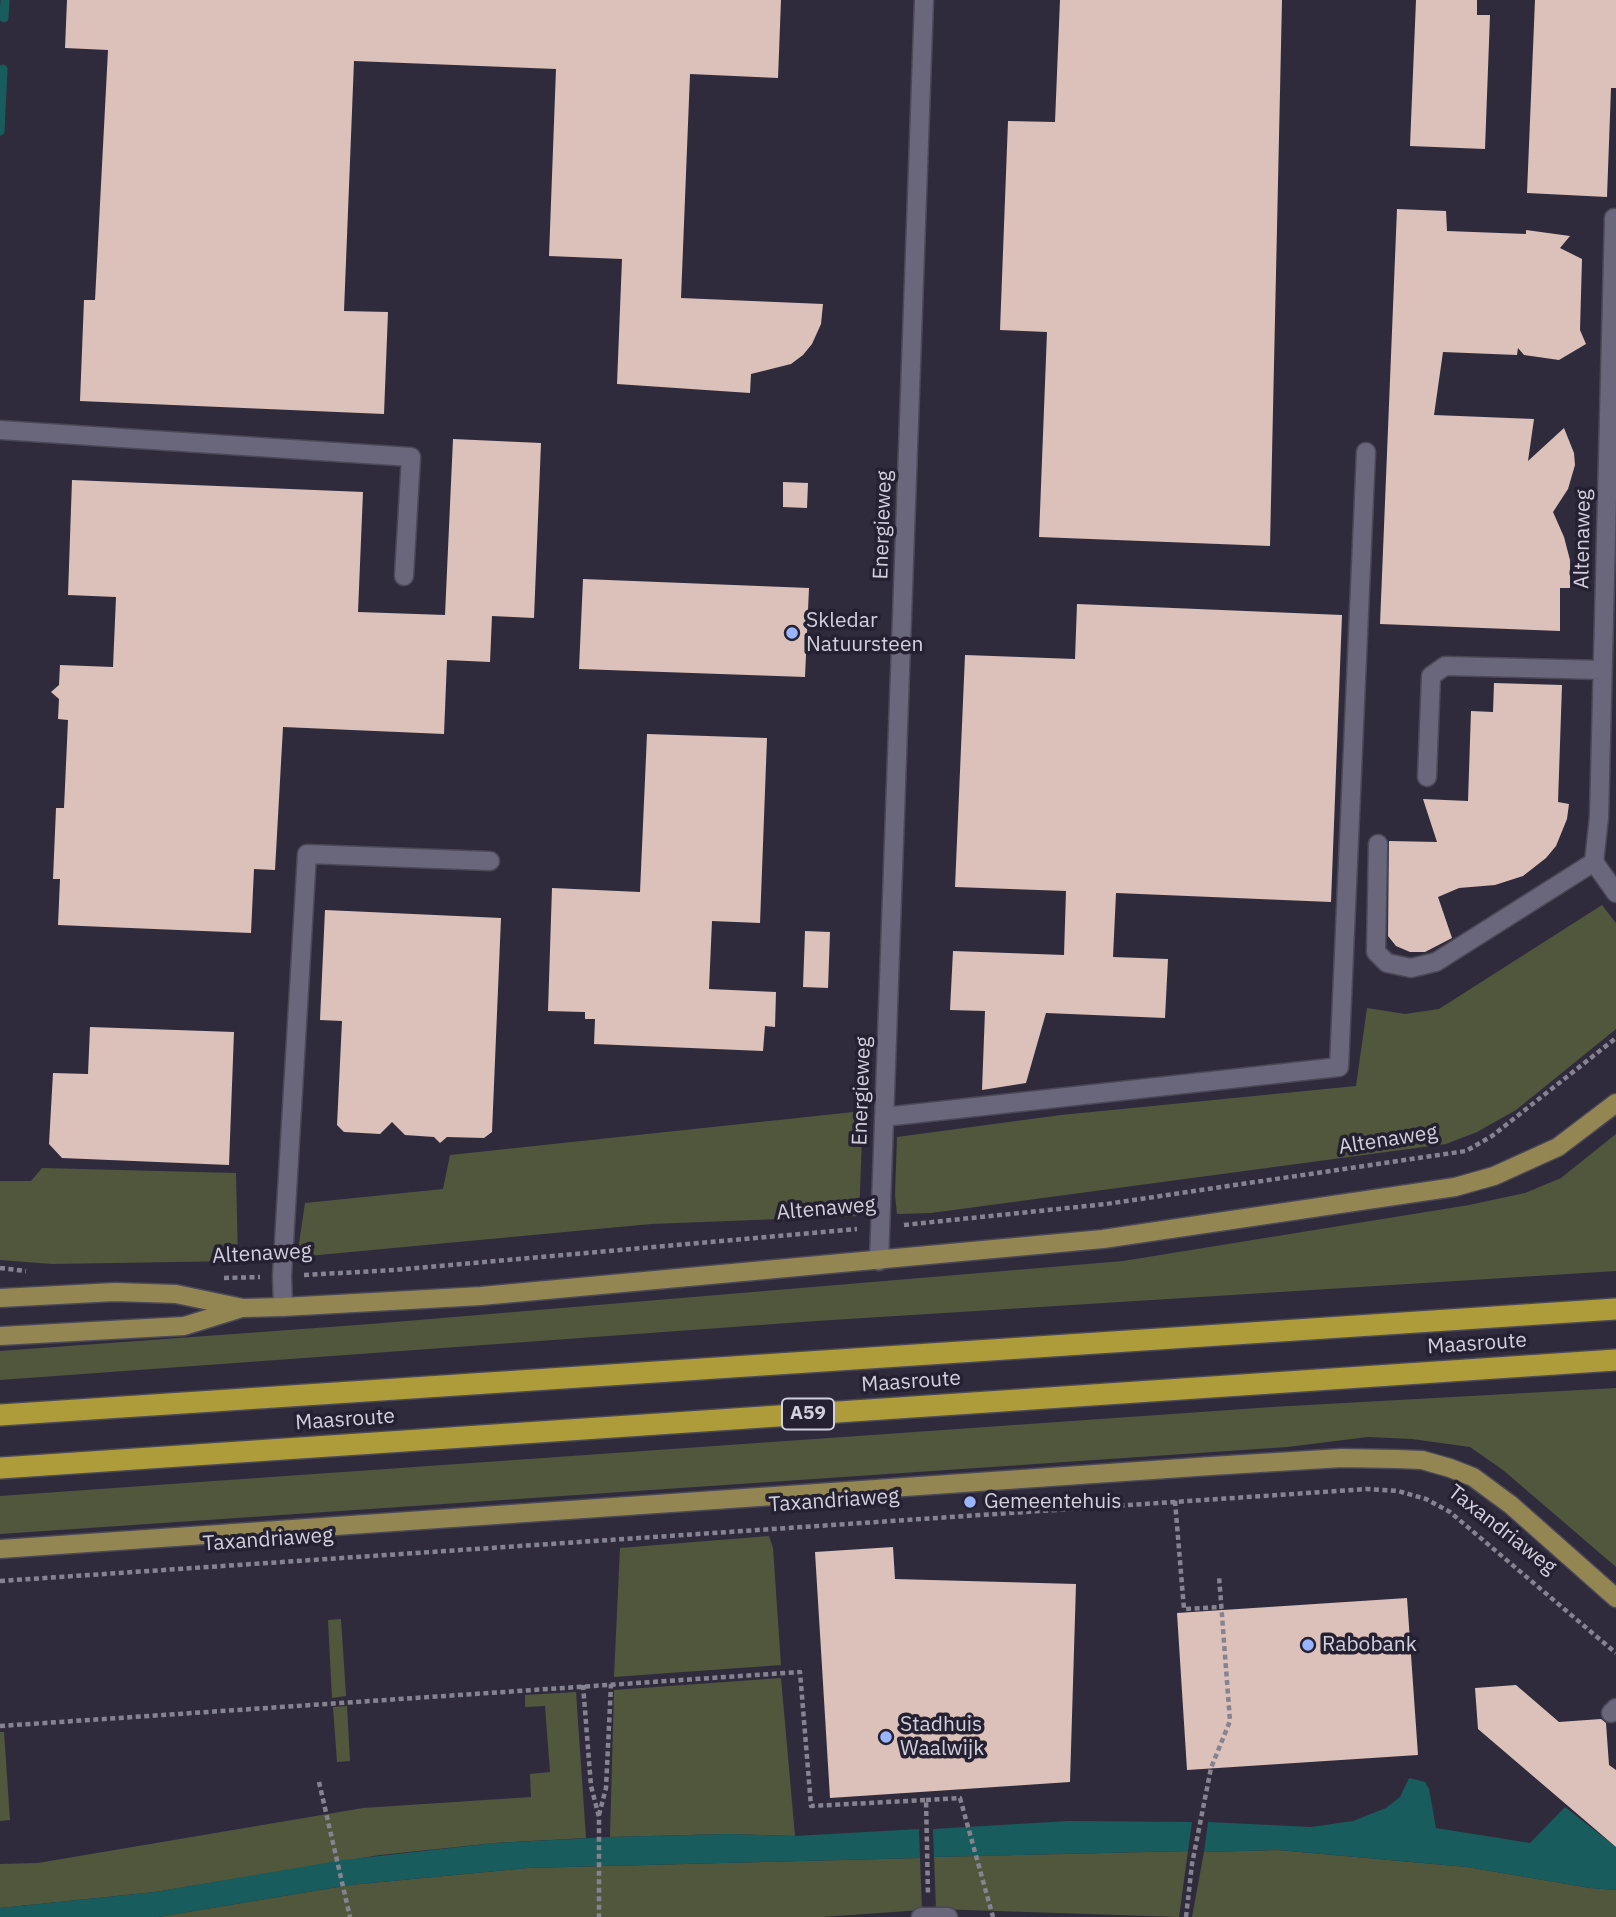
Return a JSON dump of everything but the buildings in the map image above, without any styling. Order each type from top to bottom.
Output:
[{"type":"highway","name":"Maasroute","points":[[0,1415],[1616,1310]]},
{"type":"highway","name":"Maasroute","points":[[0,1468],[1616,1360]]},
{"type":"main road","points":[[0,1298],[115,1292],[164,1294],[243,1308],[283,1307],[481,1296],[1103,1239],[1455,1187],[1494,1176],[1558,1147],[1616,1103]]},
{"type":"main road","points":[[0,1336],[184,1326],[243,1308]]},
{"type":"main road","name":"Taxandriaweg","points":[[0,1549],[1211,1466],[1342,1458],[1396,1459],[1422,1460],[1473,1477],[1553,1541],[1616,1598]]},
{"type":"street","name":"Energieweg","points":[[879,1261],[924,0]]},
{"type":"street","name":"Altenaweg","points":[[1594,862],[1599,817],[1614,218]]},
{"type":"street","points":[[0,430],[411,457],[404,576]]},
{"type":"street","points":[[884,1117],[1339,1067],[1366,452]]},
{"type":"street","points":[[1427,777],[1431,676],[1445,666],[1602,670]]},
{"type":"street","points":[[1378,844],[1376,952],[1387,962],[1411,968],[1436,962],[1594,862],[1616,893]]},
{"type":"street","points":[[283,1307],[282,1276],[307,854],[489,861]]},
{"type":"street","points":[[921,1917],[948,1917]]},
{"type":"path","name":"Altenaweg","points":[[221,1278],[395,1270],[1106,1204],[1466,1151],[1492,1136],[1616,1038]]},
{"type":"path","points":[[0,1268],[37,1271]]},
{"type":"path","name":"Taxandriaweg","points":[[0,1581],[1367,1489],[1398,1491],[1426,1499],[1450,1511],[1616,1653]]},
{"type":"path","points":[[1175,1501],[1184,1609],[1222,1607]]},
{"type":"path","points":[[1186,1917],[1192,1864],[1210,1769],[1230,1721],[1219,1576]]},
{"type":"path","points":[[0,1726],[800,1672],[811,1806],[960,1798],[993,1917]]},
{"type":"path","points":[[599,1917],[599,1817],[606,1787],[611,1684]]},
{"type":"path","points":[[583,1685],[591,1786],[599,1817]]},
{"type":"path","points":[[319,1782],[350,1917]]},
{"type":"path","points":[[926,1800],[929,1916]]},
{"type":"shaded area","points":[[1602,905],[1616,923],[1616,1029],[1516,1110],[1477,1132],[1446,1144],[931,1213],[897,1214],[897,1137],[1061,1115],[1356,1086],[1367,1008],[1405,1014],[1439,1009]]},
{"type":"shaded area","points":[[863,1111],[859,1216],[651,1224],[297,1257],[305,1203],[443,1189],[450,1155]]},
{"type":"shaded area","points":[[1616,1134],[1616,1271],[816,1321],[0,1380],[0,1351],[371,1324],[1123,1261],[1469,1205],[1525,1193],[1561,1178]]},
{"type":"shaded area","points":[[42,1168],[236,1173],[238,1261],[52,1264],[0,1260],[0,1181],[31,1181]]},
{"type":"shaded area","points":[[1616,1388],[1616,1567],[1503,1470],[1470,1447],[1412,1439],[1368,1437],[1287,1447],[0,1534],[0,1496],[1272,1407]]},
{"type":"shaded area","points":[[769,1536],[773,1548],[781,1665],[614,1677],[620,1548]]},
{"type":"shaded area","points":[[341,1619],[346,1696],[332,1698],[328,1620]]},
{"type":"shaded area","points":[[781,1678],[795,1836],[729,1834],[610,1837],[614,1690]]},
{"type":"shaded area","points":[[576,1692],[586,1838],[495,1843],[380,1855],[155,1892],[0,1908],[0,1864],[38,1863],[363,1808],[531,1797],[530,1774],[550,1772],[545,1706],[525,1707],[525,1695]]},
{"type":"shaded area","points":[[347,1706],[350,1761],[337,1762],[333,1707]]},
{"type":"shaded area","points":[[0,1732],[4,1732],[10,1820],[0,1821]]},
{"type":"shaded area","points":[[1409,1778],[1425,1782],[1429,1789],[1436,1828],[1530,1843],[1565,1807],[1616,1847],[1616,1890],[1467,1867],[1278,1850],[1204,1852],[1208,1822],[1311,1827],[1353,1821],[1386,1808],[1400,1797]]},
{"type":"shaded area","points":[[1069,1821],[1192,1822],[1188,1851],[934,1857],[933,1829]]},
{"type":"shaded area","points":[[919,1829],[920,1858],[528,1868],[350,1885],[158,1917],[0,1917],[0,1908],[155,1892],[343,1860],[495,1843],[729,1834],[795,1836]]},
{"type":"shaded area","points":[[1278,1850],[1467,1867],[1616,1890],[1616,1917],[1192,1917],[1204,1852]]},
{"type":"shaded area","points":[[1188,1851],[1179,1917],[936,1909],[934,1857]]},
{"type":"shaded area","points":[[920,1858],[922,1910],[822,1917],[158,1917],[350,1885],[528,1868]]},
{"type":"waterway","points":[[4,18],[5,0]]},
{"type":"waterway","points":[[0,131],[3,69]]},
{"type":"place","name":"Skledar Natuursteen","points":[[792,633]]},
{"type":"place","name":"Gemeentehuis","points":[[970,1502]]},
{"type":"place","name":"Rabobank","points":[[1308,1645]]},
{"type":"place","name":"Stadhuis Waalwijk","points":[[886,1737]]}]
